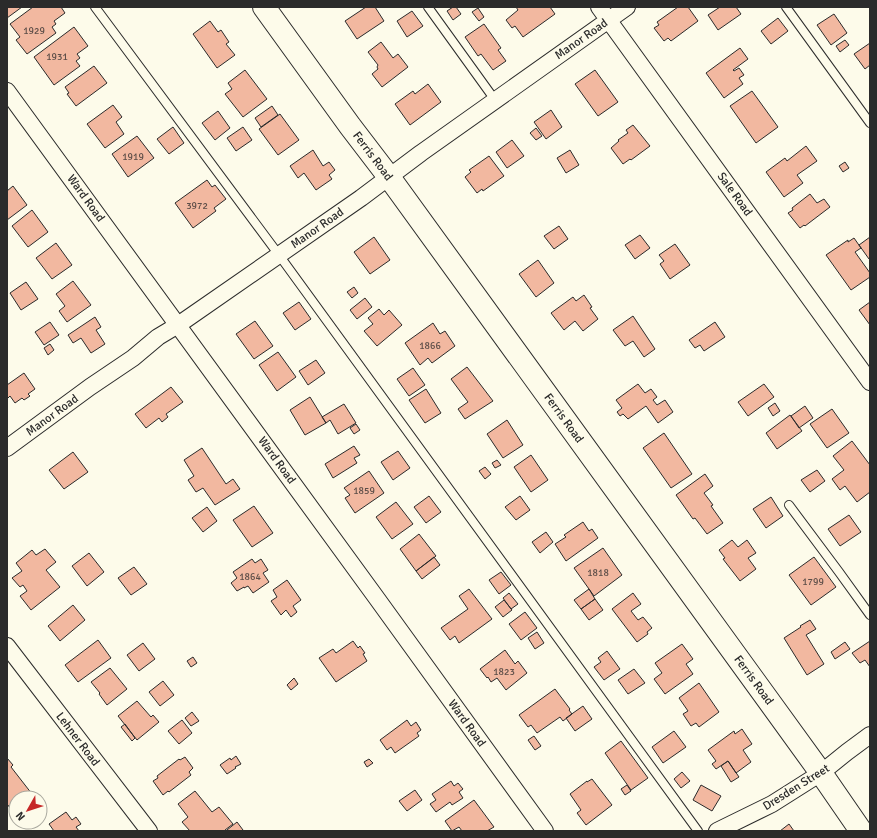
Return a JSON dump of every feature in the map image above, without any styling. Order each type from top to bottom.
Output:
[{"type":"main road","name":"Ferris Road","points":[[264,7],[821,773],[861,831]]},
{"type":"street","name":"Manor Road","points":[[7,448],[90,387],[133,358],[158,337],[178,325],[361,198],[421,152],[495,100],[604,13],[626,7]]},
{"type":"street","name":"Sale Road","points":[[604,13],[870,382]]},
{"type":"street","name":"Ward Road","points":[[7,91],[383,606],[545,831]]},
{"type":"street","name":"Lehner Road","points":[[7,646],[149,831]]},
{"type":"street","name":"Dresden Street","points":[[718,831],[772,804],[821,773],[846,752],[870,735]]},
{"type":"lane","points":[[95,7],[279,255],[698,831]]},
{"type":"lane","points":[[428,7],[495,100]]},
{"type":"lane","points":[[786,7],[870,123]]},
{"type":"lane","points":[[788,505],[870,615]]},
{"type":"building","points":[[7,7],[22,7],[7,18]]},
{"type":"building","points":[[33,7],[61,7],[65,13],[54,21],[56,24],[52,27],[56,33],[27,54],[16,40],[20,37],[10,24]]},
{"type":"building","points":[[366,7],[375,7],[384,21],[357,39],[345,21]]},
{"type":"building","points":[[453,7],[456,7],[461,14],[453,20],[447,11]]},
{"type":"building","points":[[516,7],[550,7],[555,14],[523,37],[515,26],[512,28],[506,20],[518,10]]},
{"type":"building","points":[[678,7],[688,7],[698,21],[671,41],[668,38],[664,41],[654,28],[659,25],[657,22]]},
{"type":"building","points":[[720,7],[736,7],[741,14],[718,30],[708,15]]},
{"type":"building","points":[[478,8],[484,17],[479,21],[472,12]]},
{"type":"building","points":[[412,11],[423,26],[407,37],[397,21]]},
{"type":"building","points":[[834,14],[847,33],[831,45],[817,25]]},
{"type":"building","points":[[778,18],[788,31],[771,44],[761,31]]},
{"type":"building","points":[[210,21],[218,32],[221,30],[229,42],[226,44],[235,55],[217,68],[193,34]]},
{"type":"building","points":[[484,24],[501,48],[498,50],[506,61],[493,70],[481,54],[478,56],[465,37]]},
{"type":"building","points":[[74,27],[88,46],[77,54],[80,58],[76,61],[80,66],[54,85],[34,57]]},
{"type":"building","points":[[845,40],[849,45],[840,52],[836,46]]},
{"type":"building","points":[[381,42],[393,58],[398,54],[408,67],[382,87],[372,74],[378,69],[378,65],[368,52]]},
{"type":"building","points":[[870,43],[870,65],[865,69],[854,54]]},
{"type":"building","points":[[740,48],[748,59],[733,70],[734,71],[739,68],[744,75],[739,78],[743,84],[724,98],[706,73]]},
{"type":"building","points":[[94,66],[107,83],[76,106],[67,94],[69,93],[65,87]]},
{"type":"building","points":[[245,70],[267,99],[243,117],[225,94],[232,89],[228,83]]},
{"type":"building","points":[[595,70],[618,102],[598,116],[575,84]]},
{"type":"building","points":[[428,84],[441,102],[410,125],[395,104],[413,91],[415,94]]},
{"type":"building","points":[[752,91],[778,127],[756,143],[730,106]]},
{"type":"building","points":[[113,105],[122,117],[116,122],[124,134],[105,148],[87,124]]},
{"type":"building","points":[[272,106],[278,115],[261,127],[255,118]]},
{"type":"building","points":[[551,110],[562,127],[546,139],[534,122]]},
{"type":"building","points":[[218,111],[230,128],[215,140],[202,123]]},
{"type":"building","points":[[280,114],[299,140],[278,155],[259,129]]},
{"type":"building","points":[[633,125],[650,146],[623,164],[611,148],[619,141],[618,140],[628,133],[626,130]]},
{"type":"building","points":[[173,127],[184,143],[169,154],[157,139]]},
{"type":"building","points":[[243,127],[252,140],[236,151],[227,138]]},
{"type":"building","points":[[536,128],[542,136],[536,140],[530,133]]},
{"type":"building","points":[[137,136],[154,158],[128,177],[112,154]]},
{"type":"building","points":[[512,140],[524,156],[507,168],[496,152]]},
{"type":"building","points":[[806,146],[817,161],[797,175],[803,183],[784,197],[766,172],[785,158],[787,161]]},
{"type":"building","points":[[313,150],[323,166],[329,162],[335,170],[329,175],[332,179],[316,190],[304,173],[298,178],[290,166]]},
{"type":"building","points":[[570,150],[579,165],[566,173],[557,158]]},
{"type":"building","points":[[489,156],[504,176],[483,191],[482,189],[477,193],[465,177],[471,172],[469,170]]},
{"type":"building","points":[[845,162],[849,168],[843,172],[839,166]]},
{"type":"building","points":[[207,180],[212,187],[215,185],[226,199],[214,208],[216,211],[193,228],[175,203]]},
{"type":"building","points":[[13,186],[27,205],[7,220],[7,191]]},
{"type":"building","points":[[810,194],[817,203],[824,199],[830,207],[805,226],[804,225],[800,228],[788,213]]},
{"type":"building","points":[[32,210],[48,232],[28,247],[12,226]]},
{"type":"building","points":[[559,226],[568,239],[554,249],[544,236]]},
{"type":"building","points":[[640,235],[650,248],[635,259],[625,245]]},
{"type":"building","points":[[374,237],[390,260],[370,274],[354,252]]},
{"type":"building","points":[[870,237],[870,258],[869,259],[859,245]]},
{"type":"building","points":[[854,238],[861,248],[855,252],[870,273],[870,277],[851,290],[826,255],[848,240],[848,242]]},
{"type":"building","points":[[56,243],[72,265],[52,279],[36,258]]},
{"type":"building","points":[[675,244],[690,265],[670,279],[660,264],[664,261],[659,255]]},
{"type":"building","points":[[538,260],[554,283],[536,297],[519,274]]},
{"type":"building","points":[[73,281],[91,305],[67,322],[59,311],[65,306],[56,294]]},
{"type":"building","points":[[26,282],[38,299],[21,310],[10,293]]},
{"type":"building","points":[[354,287],[358,293],[352,298],[347,292]]},
{"type":"building","points":[[584,295],[592,307],[590,308],[598,319],[583,331],[575,321],[564,330],[551,313],[573,297],[576,301]]},
{"type":"building","points":[[365,298],[372,307],[357,319],[350,310]]},
{"type":"building","points":[[299,302],[311,319],[295,330],[283,313]]},
{"type":"building","points":[[870,302],[870,325],[859,310]]},
{"type":"building","points":[[379,309],[384,315],[389,310],[402,325],[377,346],[364,331],[373,324],[368,318]]},
{"type":"building","points":[[633,316],[655,349],[644,357],[633,341],[625,346],[613,330]]},
{"type":"building","points":[[95,317],[101,327],[96,330],[105,344],[91,353],[81,338],[73,343],[68,335]]},
{"type":"building","points":[[255,321],[273,346],[254,359],[236,334]]},
{"type":"building","points":[[50,322],[59,335],[44,345],[35,332]]},
{"type":"building","points":[[715,322],[725,337],[704,351],[700,345],[695,348],[689,340]]},
{"type":"building","points":[[433,323],[440,334],[445,331],[455,346],[432,363],[428,358],[420,365],[405,343]]},
{"type":"building","points":[[50,344],[54,350],[48,355],[44,348]]},
{"type":"building","points":[[278,352],[296,377],[277,391],[259,365]]},
{"type":"building","points":[[316,360],[325,373],[308,385],[299,371]]},
{"type":"building","points":[[467,367],[493,401],[465,419],[458,409],[468,402],[451,379]]},
{"type":"building","points":[[413,368],[425,385],[409,396],[397,379]]},
{"type":"building","points":[[24,373],[35,389],[28,394],[30,396],[24,400],[22,398],[15,403],[10,396],[8,398],[7,397],[7,385]]},
{"type":"building","points":[[638,384],[645,393],[651,389],[657,397],[653,400],[657,405],[665,400],[673,412],[658,423],[646,406],[628,419],[623,414],[620,416],[617,412],[622,408],[616,400]]},
{"type":"building","points":[[764,384],[774,397],[748,416],[738,402]]},
{"type":"building","points":[[171,387],[183,402],[166,414],[168,417],[162,422],[159,418],[146,428],[135,414]]},
{"type":"building","points":[[426,389],[441,413],[425,423],[409,400]]},
{"type":"building","points":[[310,397],[326,423],[305,435],[290,410]]},
{"type":"building","points":[[775,403],[780,411],[773,416],[768,408]]},
{"type":"building","points":[[344,404],[356,423],[338,434],[330,420],[326,423],[322,417]]},
{"type":"building","points":[[805,406],[813,418],[799,428],[791,416]]},
{"type":"building","points":[[832,409],[849,433],[827,448],[810,424]]},
{"type":"building","points":[[790,415],[802,431],[777,449],[766,433]]},
{"type":"building","points":[[507,420],[523,445],[503,458],[487,434]]},
{"type":"building","points":[[356,424],[360,430],[354,434],[350,428]]},
{"type":"building","points":[[664,433],[692,474],[671,488],[643,448]]},
{"type":"building","points":[[852,441],[870,465],[870,492],[857,502],[845,486],[840,490],[832,479],[844,470],[833,456]]},
{"type":"building","points":[[354,446],[360,455],[354,458],[357,463],[333,478],[325,464]]},
{"type":"building","points":[[202,448],[226,484],[233,479],[240,489],[215,505],[203,488],[196,492],[188,480],[194,476],[184,460]]},
{"type":"building","points":[[398,451],[410,468],[393,480],[381,462]]},
{"type":"building","points":[[73,452],[88,472],[64,489],[49,470]]},
{"type":"building","points":[[531,455],[548,480],[531,492],[514,467]]},
{"type":"building","points":[[497,460],[501,465],[495,468],[492,463]]},
{"type":"building","points":[[485,467],[491,474],[485,479],[479,471]]},
{"type":"building","points":[[817,470],[825,481],[810,492],[801,480]]},
{"type":"building","points":[[369,471],[384,493],[355,513],[345,498],[350,495],[344,488]]},
{"type":"building","points":[[705,474],[713,486],[704,493],[723,523],[707,534],[695,518],[693,519],[676,495]]},
{"type":"building","points":[[429,496],[441,512],[426,523],[414,507]]},
{"type":"building","points":[[520,496],[530,510],[516,520],[505,507]]},
{"type":"building","points":[[771,497],[783,516],[766,528],[753,509]]},
{"type":"building","points":[[396,502],[413,524],[392,539],[376,517]]},
{"type":"building","points":[[254,506],[273,533],[252,547],[233,520]]},
{"type":"building","points":[[207,507],[217,521],[203,532],[192,518]]},
{"type":"building","points":[[849,515],[861,532],[840,546],[828,529]]},
{"type":"building","points":[[583,522],[589,531],[592,529],[598,538],[566,561],[555,544],[566,537],[564,535]]},
{"type":"building","points":[[546,532],[553,542],[540,553],[532,542]]},
{"type":"building","points":[[419,534],[436,556],[416,571],[400,549]]},
{"type":"building","points":[[732,540],[738,547],[747,540],[756,553],[748,558],[756,569],[740,581],[723,559],[725,558],[719,550]]},
{"type":"building","points":[[603,548],[622,575],[594,596],[574,568]]},
{"type":"building","points":[[45,549],[56,562],[46,570],[60,587],[31,610],[20,596],[27,591],[23,585],[20,587],[12,578],[22,571],[16,563],[32,550],[36,555]]},
{"type":"building","points":[[89,553],[104,572],[87,586],[72,566]]},
{"type":"building","points":[[434,557],[440,565],[422,579],[416,571]]},
{"type":"building","points":[[814,557],[836,587],[811,605],[789,575]]},
{"type":"building","points":[[252,559],[255,563],[261,559],[268,570],[263,573],[269,582],[253,593],[248,586],[237,591],[231,583],[237,578],[233,572]]},
{"type":"building","points":[[134,567],[147,584],[131,595],[118,578]]},
{"type":"building","points":[[501,572],[511,585],[499,594],[489,580]]},
{"type":"building","points":[[287,580],[301,600],[293,606],[297,612],[291,617],[286,610],[281,615],[271,601],[277,597],[273,590]]},
{"type":"building","points":[[469,589],[492,619],[459,643],[455,636],[450,640],[441,628],[468,609],[459,596]]},
{"type":"building","points":[[589,589],[595,599],[581,609],[574,600]]},
{"type":"building","points":[[509,593],[518,604],[511,609],[503,598]]},
{"type":"building","points":[[633,593],[641,604],[631,611],[638,620],[643,617],[652,628],[647,632],[648,634],[637,642],[612,609]]},
{"type":"building","points":[[595,599],[603,610],[589,620],[581,609]]},
{"type":"building","points":[[504,600],[512,610],[503,617],[495,607]]},
{"type":"building","points":[[73,605],[85,620],[60,641],[48,626]]},
{"type":"building","points":[[525,612],[537,628],[521,640],[509,624]]},
{"type":"building","points":[[810,620],[816,629],[806,635],[824,664],[807,675],[784,638]]},
{"type":"building","points":[[537,632],[544,643],[535,649],[528,638]]},
{"type":"building","points":[[98,640],[111,658],[78,682],[65,665]]},
{"type":"building","points":[[353,641],[358,648],[360,646],[365,653],[363,654],[367,661],[336,682],[319,658],[333,649],[336,653]]},
{"type":"building","points":[[870,641],[870,667],[865,660],[860,663],[852,653]]},
{"type":"building","points":[[845,642],[850,649],[835,659],[831,652]]},
{"type":"building","points":[[143,643],[155,659],[139,671],[127,655]]},
{"type":"building","points":[[682,644],[693,659],[686,664],[693,674],[665,694],[654,679],[662,673],[655,663]]},
{"type":"building","points":[[505,650],[515,664],[518,661],[527,673],[506,690],[497,678],[491,682],[480,669]]},
{"type":"building","points":[[607,651],[620,669],[604,680],[594,667],[601,662],[598,658]]},
{"type":"building","points":[[193,657],[197,663],[191,667],[187,661]]},
{"type":"building","points":[[110,668],[127,689],[107,705],[91,682]]},
{"type":"building","points":[[634,669],[645,683],[628,694],[618,680]]},
{"type":"building","points":[[294,678],[298,684],[291,690],[287,685]]},
{"type":"building","points":[[163,681],[174,695],[160,706],[149,692]]},
{"type":"building","points":[[699,683],[719,712],[699,727],[696,723],[691,726],[683,714],[688,711],[679,698]]},
{"type":"building","points":[[555,689],[572,714],[563,721],[560,717],[537,733],[531,725],[528,727],[519,715]]},
{"type":"building","points":[[137,701],[151,717],[153,715],[159,722],[137,740],[118,716]]},
{"type":"building","points":[[583,706],[592,719],[575,731],[566,718]]},
{"type":"building","points":[[192,712],[199,721],[191,726],[185,718]]},
{"type":"building","points":[[182,720],[192,733],[179,744],[168,731]]},
{"type":"building","points":[[407,720],[411,726],[416,722],[421,730],[417,733],[419,736],[395,753],[391,747],[387,750],[380,740]]},
{"type":"building","points":[[125,724],[135,738],[132,741],[121,727]]},
{"type":"building","points":[[742,729],[752,744],[743,750],[751,762],[736,773],[728,761],[716,769],[712,764],[716,761],[708,750],[734,731],[735,734]]},
{"type":"building","points":[[674,731],[686,747],[663,763],[652,747]]},
{"type":"building","points":[[534,736],[541,746],[535,750],[528,740]]},
{"type":"building","points":[[621,741],[648,778],[631,790],[605,753]]},
{"type":"building","points":[[236,756],[241,764],[227,774],[220,765]]},
{"type":"building","points":[[185,757],[193,768],[189,772],[191,775],[163,795],[153,781],[158,778],[157,776],[179,759],[180,760]]},
{"type":"building","points":[[7,758],[13,765],[11,767],[29,790],[8,790],[8,805]]},
{"type":"building","points":[[369,759],[373,763],[367,767],[364,762]]},
{"type":"building","points":[[728,761],[739,777],[731,782],[721,766]]},
{"type":"building","points":[[682,772],[690,781],[681,788],[674,779]]},
{"type":"building","points":[[592,779],[612,805],[586,825],[577,813],[581,810],[570,794]]},
{"type":"building","points":[[451,781],[454,786],[458,783],[463,789],[459,792],[463,798],[452,805],[450,802],[436,812],[430,804],[436,800],[432,794]]},
{"type":"building","points":[[627,785],[631,791],[625,795],[621,789]]},
{"type":"building","points":[[701,785],[721,796],[712,811],[693,800]]},
{"type":"building","points":[[415,790],[422,800],[407,811],[399,801]]},
{"type":"building","points":[[195,791],[212,812],[219,807],[233,824],[225,830],[226,831],[190,831],[182,822],[188,817],[178,804]]},
{"type":"building","points":[[474,800],[494,827],[487,831],[462,831],[459,827],[452,831],[445,821]]},
{"type":"building","points":[[66,812],[72,820],[76,817],[81,824],[76,827],[79,831],[54,831],[49,824]]},
{"type":"building","points":[[237,822],[243,830],[227,830]]},
{"type":"building","points":[[789,824],[794,831],[780,831]]}]
